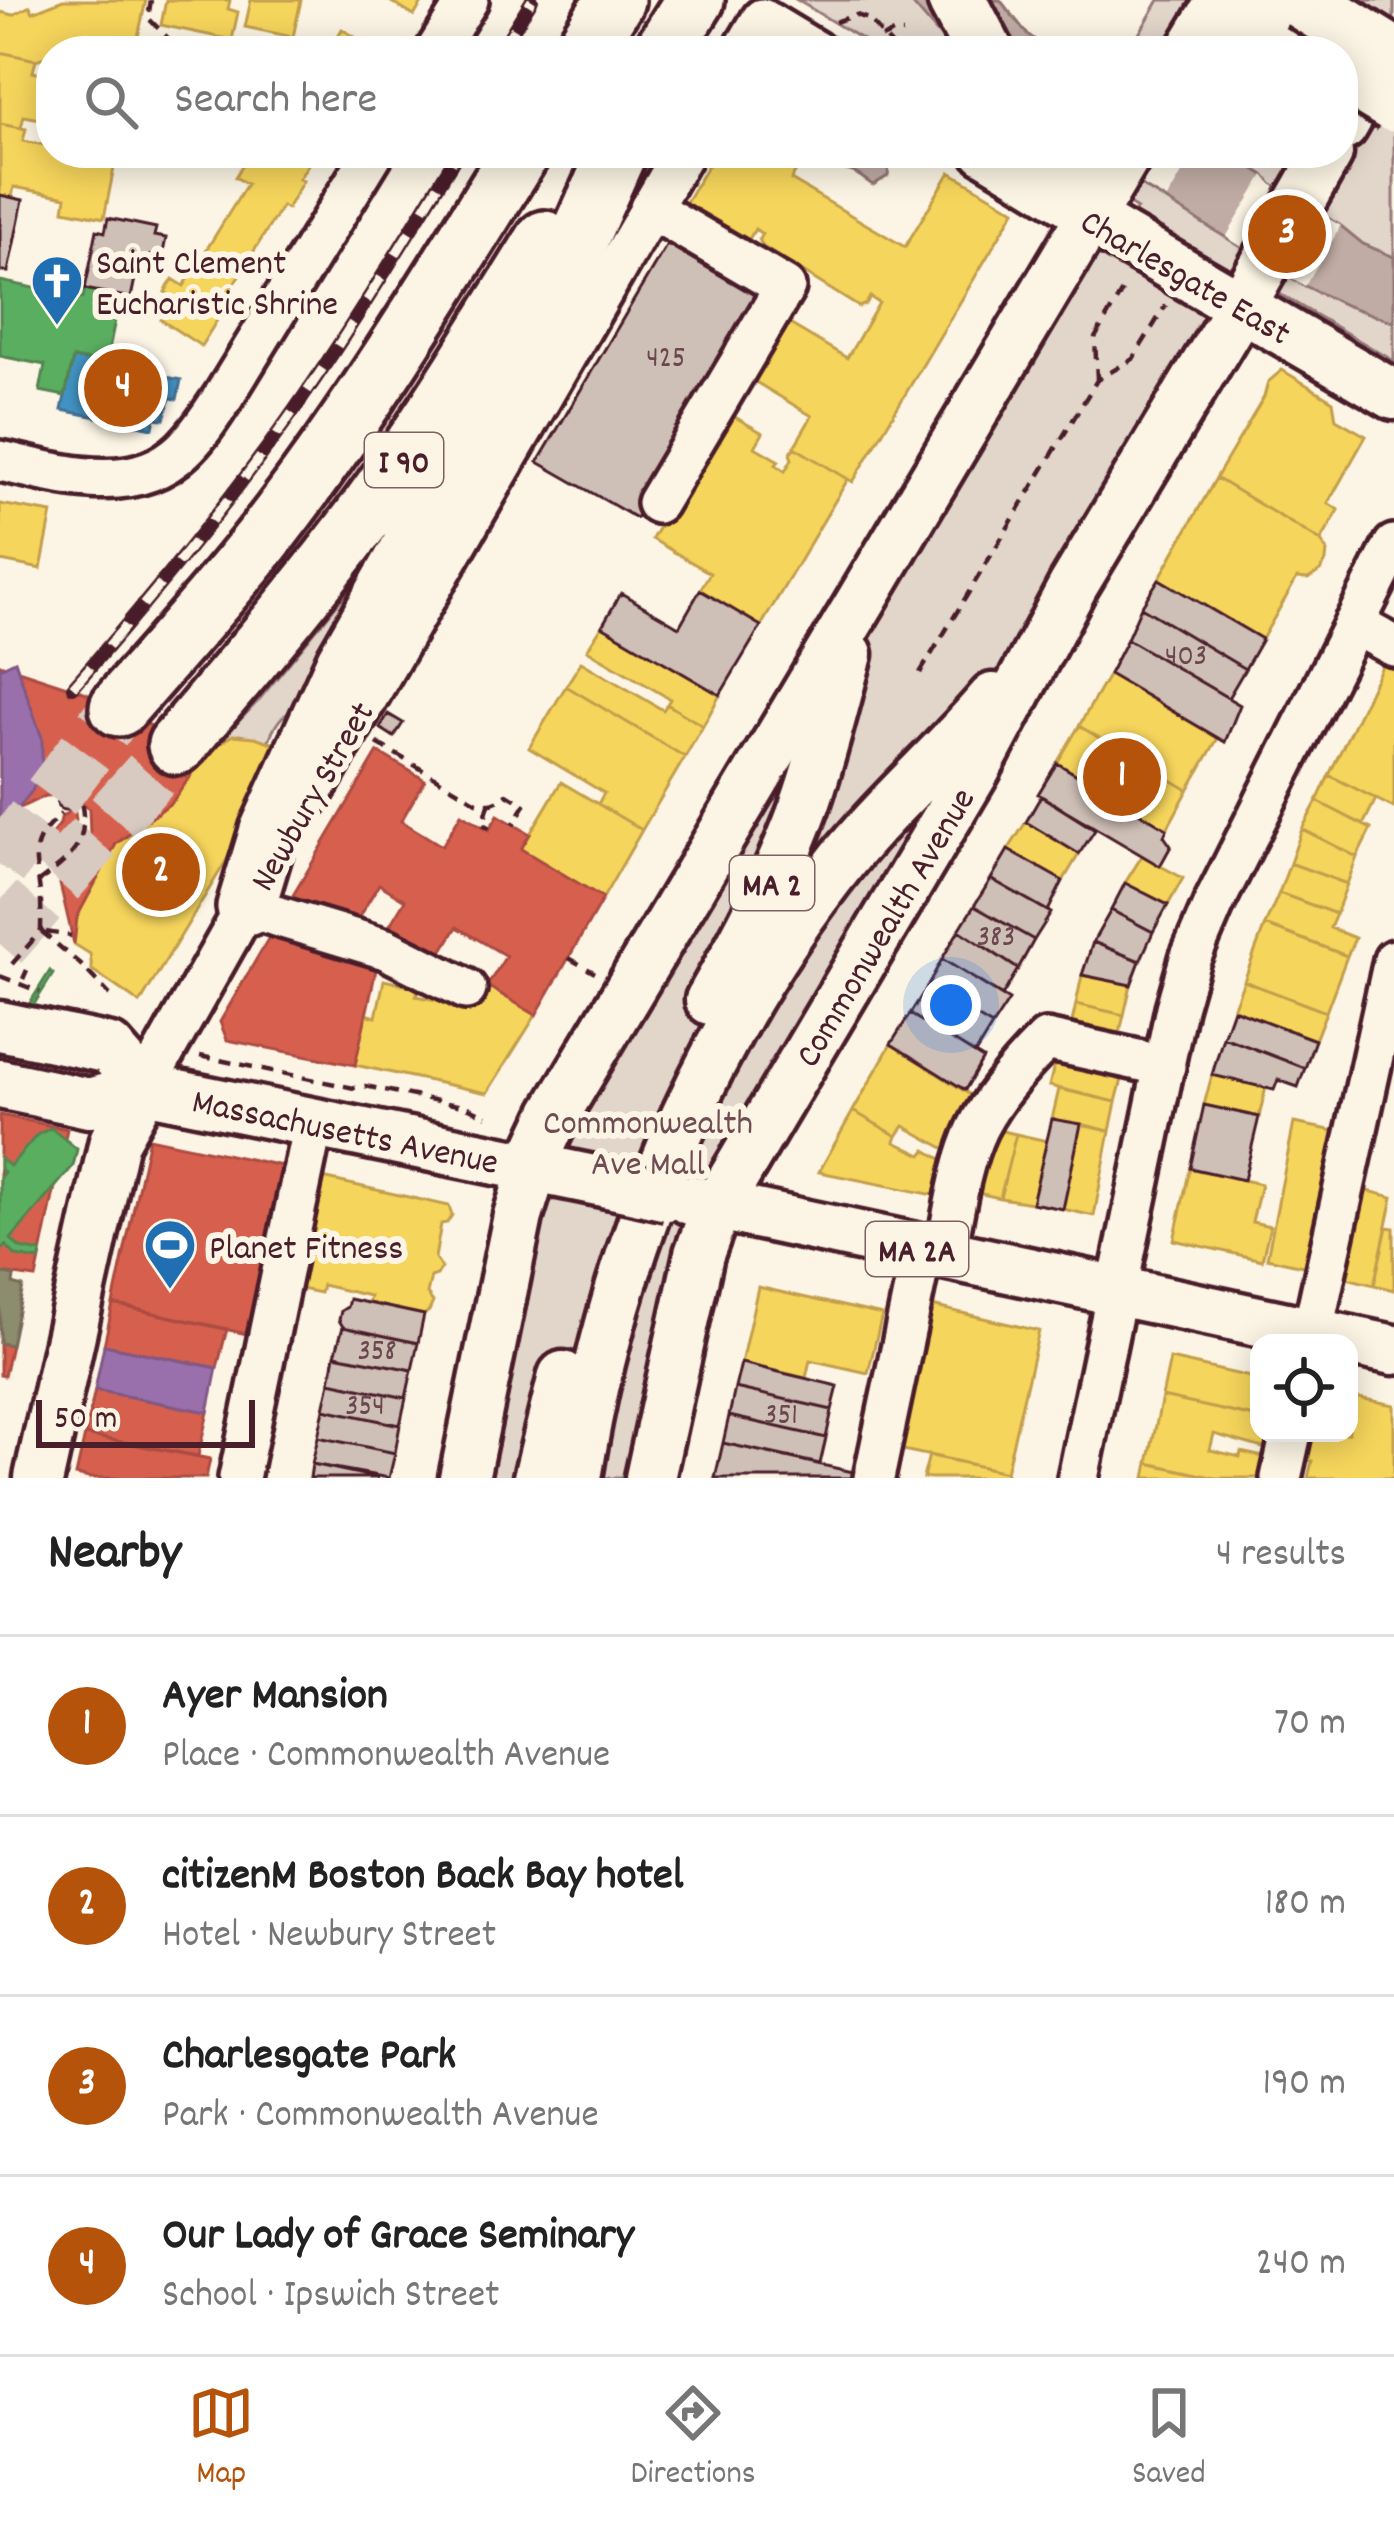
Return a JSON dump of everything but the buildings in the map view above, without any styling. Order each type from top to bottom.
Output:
[{"type":"highway","points":[[592,36],[615,0]]},
{"type":"highway","points":[[672,36],[695,0]]},
{"type":"highway","points":[[957,0],[976,36]]},
{"type":"highway","points":[[1224,0],[1285,36]]},
{"type":"highway","points":[[1302,0],[1394,57]]},
{"type":"highway","points":[[1358,81],[1394,104]]},
{"type":"highway","name":"I 90","points":[[119,707],[240,567],[326,455],[511,168]]},
{"type":"highway","name":"I 90","points":[[176,745],[283,620],[370,508],[461,374],[590,168]]},
{"type":"highway","points":[[246,907],[269,831],[345,663],[547,310],[610,168]]},
{"type":"highway","points":[[1064,168],[1074,184],[1112,180]]},
{"type":"main road","points":[[1201,36],[1224,0]]},
{"type":"main road","points":[[1358,101],[1394,38]]},
{"type":"main road","name":"Commonwealth Avenue","points":[[650,1478],[698,1254],[717,1206],[976,769],[1073,586],[1316,173]]},
{"type":"main road","name":"Charlesgate East","points":[[1112,180],[1394,395]]},
{"type":"main road","name":"MA 2","points":[[538,1478],[579,1313],[613,1205],[664,1084],[749,929],[796,829],[858,620],[882,565],[1112,180]]},
{"type":"main road","points":[[464,1478],[532,1167],[564,1099],[882,565]]},
{"type":"main road","name":"Commonwealth Avenue","points":[[577,1478],[596,1376],[632,1251],[692,1102],[741,1009],[790,930],[847,855],[978,716],[1073,586]]},
{"type":"main road","name":"Massachusetts Avenue","points":[[0,1025],[110,1049],[144,1088]]},
{"type":"main road","name":"Massachusetts Avenue","points":[[0,1084],[89,1103],[144,1088],[717,1206],[1294,1334]]},
{"type":"main road","name":"Newbury Street","points":[[39,1478],[114,1141],[144,1088]]},
{"type":"main road","name":"Massachusetts Avenue","points":[[1358,1345],[1394,1350]]},
{"type":"street","points":[[445,36],[468,0]]},
{"type":"street","points":[[0,461],[79,477],[123,478],[141,475],[174,458],[198,434],[224,396],[364,168]]},
{"type":"street","name":"Newbury Street","points":[[144,1088],[674,168]]},
{"type":"street","name":"Charlesgate East","points":[[1054,168],[1112,180]]},
{"type":"street","points":[[650,208],[785,287],[657,503]]},
{"type":"street","points":[[1078,1478],[1190,959],[1394,545]]},
{"type":"street","points":[[1354,624],[1394,646]]},
{"type":"street","points":[[246,907],[386,949],[466,989]]},
{"type":"street","points":[[1312,1334],[1394,960]]},
{"type":"street","points":[[874,1478],[934,1253],[976,1130],[1025,1061],[1046,1040],[1165,1066]]},
{"type":"street","points":[[239,1478],[313,1124]]},
{"type":"street","points":[[1281,1478],[1289,1442]]},
{"type":"path","points":[[151,0],[148,18],[165,36]]},
{"type":"path","points":[[847,18],[868,19],[881,36]]},
{"type":"path","points":[[886,36],[903,33]]},
{"type":"path","points":[[1097,380],[1095,338],[1128,282]]},
{"type":"path","points":[[920,673],[1097,380],[1132,359],[1166,305]]},
{"type":"path","points":[[367,737],[477,802],[489,804],[507,794],[525,805],[513,824]]},
{"type":"path","points":[[38,882],[76,851],[84,816],[81,801]]},
{"type":"path","points":[[489,804],[483,824],[490,828]]},
{"type":"path","points":[[12,964],[32,947],[41,931],[35,848],[61,814]]},
{"type":"path","points":[[41,931],[71,936]]},
{"type":"path","points":[[41,931],[110,995]]},
{"type":"path","points":[[569,958],[587,969]]},
{"type":"path","points":[[22,979],[27,970]]},
{"type":"path","points":[[442,1100],[444,1091]]},
{"type":"green space","points":[[797,0],[1000,0],[1030,36],[856,36]]},
{"type":"green space","name":"Commonwealth Ave Mall","points":[[1159,0],[1394,0],[1394,361],[1232,266],[933,795],[728,1143],[634,1478],[483,1478],[538,1227],[580,1104],[1084,269],[1137,209],[1071,168],[1358,168],[1358,36],[1138,36]]},
{"type":"green space","points":[[370,564],[310,710],[283,717],[268,742],[239,735],[219,742],[258,701]]},
{"type":"shaded area","points":[[909,0],[1000,0],[1030,36],[940,36]]},
{"type":"shaded area","points":[[840,168],[889,168],[888,176],[873,185]]},
{"type":"shaded area","points":[[1112,168],[1253,168],[1363,244],[1394,257],[1394,322],[1305,286]]},
{"type":"pier","points":[[1114,168],[1185,168],[1167,199]]},
{"type":"pier","points":[[1264,175],[1271,184],[1341,226],[1305,286],[1226,237]]},
{"type":"tunnel","points":[[0,865],[119,707]]},
{"type":"tunnel","points":[[0,944],[177,745]]},
{"type":"railway","points":[[509,36],[532,0]]},
{"type":"railway","points":[[73,687],[182,558],[285,423],[449,168]]},
{"type":"place","name":"Charlesgate Park","points":[[1287,234]]},
{"type":"place","name":"Saint Clement Eucharistic Shrine","points":[[57,327]]},
{"type":"place","name":"Our Lady of Grace Seminary","points":[[123,388]]},
{"type":"place","name":"Ayer Mansion","points":[[1122,777]]},
{"type":"place","name":"citizenM Boston Back Bay hotel","points":[[161,872]]},
{"type":"place","name":"Planet Fitness","points":[[170,1291]]}]
